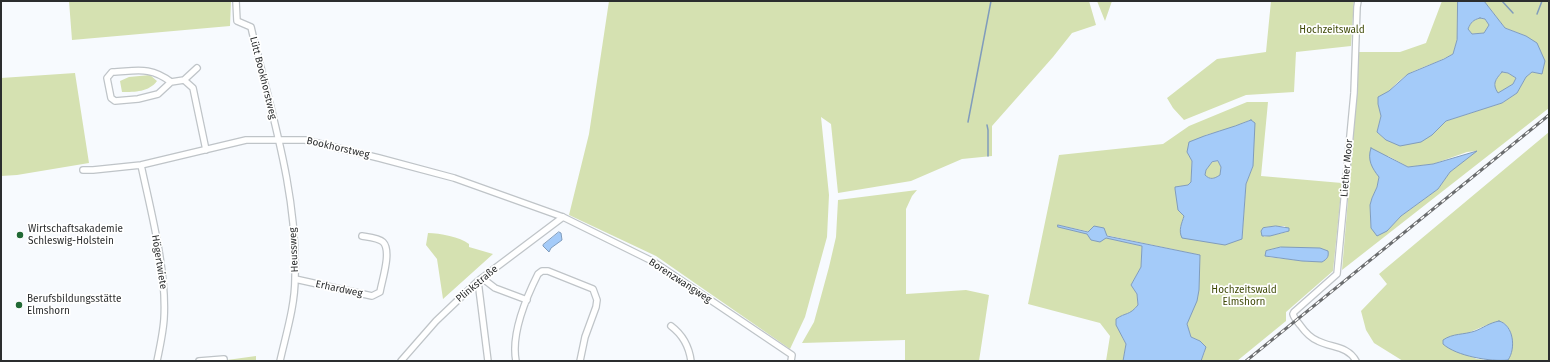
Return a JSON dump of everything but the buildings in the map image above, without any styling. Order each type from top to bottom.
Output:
[{"type":"street","name":"Lütt Bookhorstweg","points":[[236,1],[237,21],[251,27],[279,139]]},
{"type":"street","name":"Liether Moor","points":[[1356,361],[1352,354],[1346,350],[1319,342],[1311,337],[1293,316],[1294,312],[1337,274],[1354,93],[1358,1]]},
{"type":"street","points":[[171,82],[161,74],[147,70],[112,72],[107,78],[111,98],[115,101],[138,99],[158,94],[171,82],[184,80],[197,68]]},
{"type":"street","points":[[184,80],[193,88],[206,150]]},
{"type":"street","name":"Heussweg","points":[[279,139],[292,216],[295,279],[290,317],[280,361]]},
{"type":"street","name":"Bookhorstweg","points":[[83,170],[142,165],[246,140],[305,140],[454,178],[563,217]]},
{"type":"street","name":"Högertwiete","points":[[142,165],[158,251],[164,293],[164,320],[157,361]]},
{"type":"street","name":"Plinkstraße","points":[[401,361],[436,321],[480,280],[563,217]]},
{"type":"street","name":"Borenzwangweg","points":[[563,217],[654,262],[792,355],[791,361]]},
{"type":"street","name":"Erhardweg","points":[[295,279],[372,296],[380,292],[387,257],[386,246],[382,240],[362,236]]},
{"type":"street","points":[[516,361],[515,354],[517,328],[535,279],[542,271],[554,272],[593,289],[597,300],[596,307],[585,336],[580,361]]},
{"type":"street","points":[[480,280],[495,288],[527,300]]},
{"type":"street","points":[[480,280],[488,361]]},
{"type":"street","points":[[671,326],[684,338],[689,350],[691,361]]},
{"type":"street","points":[[199,361],[224,359],[224,361]]},
{"type":"green space","points":[[69,1],[231,1],[230,26],[72,40]]},
{"type":"green space","points":[[609,1],[1089,1],[1096,25],[1072,33],[1053,57],[992,126],[992,156],[962,159],[911,181],[838,193],[831,124],[821,117],[829,195],[827,237],[805,317],[790,349],[656,256],[569,215],[589,134]]},
{"type":"green space","points":[[1097,1],[1112,1],[1105,21]]},
{"type":"green space","name":"Hochzeitswald","points":[[1271,1],[1354,1],[1351,46],[1296,52],[1294,92],[1246,95],[1184,120],[1173,108],[1167,98],[1217,59],[1266,52]]},
{"type":"green space","points":[[1442,1],[1458,1],[1457,40],[1453,54],[1410,73],[1401,79],[1378,104],[1381,116],[1377,132],[1386,140],[1432,135],[1446,121],[1502,103],[1517,93],[1526,77],[1532,72],[1542,73],[1526,36],[1505,28],[1484,1],[1549,1],[1549,108],[1342,270],[1357,93],[1358,52],[1400,52],[1426,43]],"holes":[[[1476,151],[1450,172],[1438,189],[1401,216],[1387,231],[1371,228],[1370,205],[1379,177],[1388,156],[1408,167],[1433,164],[1467,152]]]},
{"type":"green space","points":[[1480,18],[1485,19],[1489,25],[1484,33],[1472,34],[1468,29],[1469,27],[1472,22]]},
{"type":"green space","points":[[1502,72],[1508,73],[1516,78],[1513,84],[1498,94],[1495,87],[1495,82]]},
{"type":"green space","points":[[75,73],[89,163],[17,175],[1,176],[1,78]]},
{"type":"green space","points":[[150,75],[157,81],[154,85],[137,91],[122,92],[120,81],[129,77]]},
{"type":"green space","name":"Hochzeitswald Elmshorn","points":[[1247,102],[1268,102],[1261,176],[1342,183],[1333,271],[1286,312],[1286,321],[1237,361],[1201,361],[1205,351],[1200,341],[1191,337],[1187,324],[1199,277],[1200,255],[1058,225],[1058,227],[1142,246],[1141,267],[1131,285],[1137,294],[1138,305],[1132,312],[1121,316],[1122,337],[1126,344],[1123,361],[1106,361],[1110,336],[1100,323],[1028,304],[1059,155],[1163,144],[1189,126]],"holes":[[[1250,120],[1253,166],[1246,184],[1242,239],[1180,229],[1184,216],[1176,187],[1188,185],[1191,182],[1192,161],[1187,152],[1206,135],[1235,127]],[[1285,226],[1287,232],[1264,237],[1263,228]],[[1281,247],[1314,262],[1268,257],[1266,251]]]},
{"type":"green space","points":[[1549,132],[1549,361],[1498,361],[1403,361],[1374,343],[1366,330],[1361,311],[1387,284],[1379,274]],"holes":[[[1504,323],[1511,333],[1511,355],[1498,361],[1477,359],[1446,346],[1468,333],[1484,326]]]},
{"type":"green space","points":[[1218,161],[1221,167],[1220,175],[1212,178],[1207,177],[1205,175],[1206,170],[1212,162]]},
{"type":"green space","points":[[917,190],[912,196],[906,209],[906,294],[966,290],[989,295],[979,361],[905,361],[905,340],[802,343],[814,322],[829,267],[836,237],[838,200]]},
{"type":"green space","points":[[428,233],[455,237],[469,244],[469,247],[493,254],[443,299],[437,259],[426,245]]},
{"type":"green space","points":[[256,356],[256,361],[227,361],[227,360]]},
{"type":"water","points":[[1458,1],[1484,1],[1505,28],[1526,36],[1537,43],[1545,61],[1542,74],[1532,72],[1526,77],[1517,93],[1502,103],[1446,121],[1432,135],[1421,142],[1400,146],[1386,140],[1377,132],[1381,116],[1378,97],[1389,91],[1408,74],[1453,54],[1457,40]],"holes":[[[1480,18],[1485,19],[1489,25],[1484,33],[1472,34],[1468,29],[1472,22]],[[1502,72],[1508,73],[1516,78],[1513,84],[1498,93],[1495,87],[1495,82]]]},
{"type":"water","points":[[1251,120],[1255,123],[1253,166],[1246,184],[1242,239],[1225,245],[1182,238],[1180,229],[1184,216],[1178,210],[1175,187],[1188,185],[1191,182],[1192,161],[1187,152],[1189,142]],"holes":[[[1218,161],[1221,167],[1220,175],[1212,178],[1205,175],[1206,170],[1212,162]]]},
{"type":"water","points":[[1371,148],[1408,167],[1433,164],[1477,151],[1450,172],[1438,189],[1401,216],[1387,231],[1377,236],[1371,228],[1370,205],[1379,177],[1371,164]]},
{"type":"water","points":[[1058,225],[1088,232],[1094,226],[1104,228],[1107,236],[1200,255],[1199,290],[1197,301],[1187,324],[1191,337],[1200,341],[1206,347],[1201,361],[1123,361],[1126,344],[1116,325],[1116,319],[1130,312],[1138,305],[1137,294],[1131,285],[1141,267],[1142,246],[1106,238],[1100,242],[1091,240],[1087,234],[1058,227]]},
{"type":"water","points":[[1276,226],[1289,228],[1289,231],[1270,236],[1262,236],[1261,231],[1263,228]]},
{"type":"water","points":[[559,232],[561,233],[562,240],[551,248],[549,252],[543,245]]},
{"type":"water","points":[[1281,247],[1320,248],[1328,251],[1328,256],[1322,262],[1265,256],[1266,251]]},
{"type":"water","points":[[1499,321],[1504,323],[1511,332],[1513,344],[1511,355],[1508,360],[1483,359],[1465,355],[1456,352],[1443,344],[1443,340],[1447,338],[1475,331]]},
{"type":"waterway","points":[[968,122],[991,1]]},
{"type":"waterway","points":[[1502,1],[1513,13]]},
{"type":"waterway","points":[[1537,14],[1542,1]]},
{"type":"waterway","points":[[987,125],[988,156]]},
{"type":"railway","points":[[1246,361],[1549,115]]},
{"type":"place","name":"Wirtschaftsakademie Schleswig-Holstein","points":[[20,235]]},
{"type":"place","name":"Berufsbildungsstätte Elmshorn","points":[[19,305]]}]
